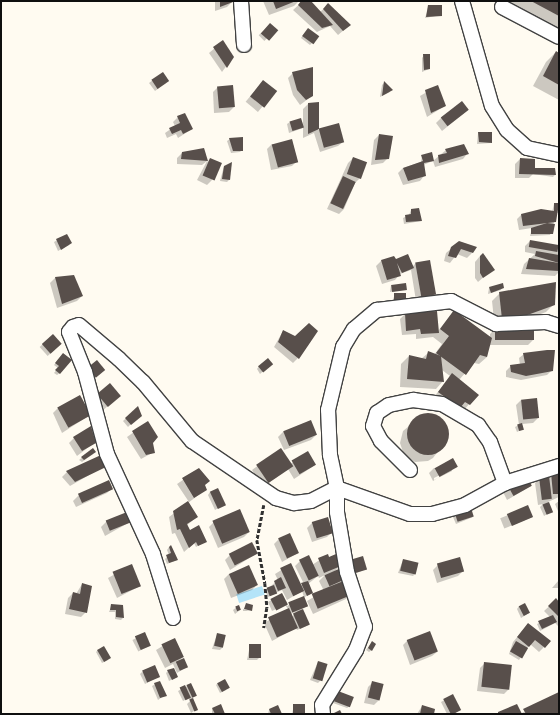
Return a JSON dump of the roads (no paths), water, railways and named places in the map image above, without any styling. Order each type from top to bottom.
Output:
[{"type":"street","points":[[241,1],[244,45]]},
{"type":"street","points":[[462,1],[492,106],[507,130],[527,148],[559,155]]},
{"type":"street","points":[[502,7],[559,37]]},
{"type":"street","points":[[323,714],[322,705],[356,650],[366,626],[347,572],[337,512],[337,488],[330,455],[328,410],[335,374],[343,347],[354,329],[377,310],[451,301],[496,324],[546,322],[559,326]]},
{"type":"street","points":[[173,618],[153,554],[107,454],[85,372],[69,332],[73,327],[80,325],[119,358],[143,382],[192,441],[276,498],[294,503],[312,501],[337,488],[410,514],[432,514],[464,505],[505,483],[559,466]]},
{"type":"street","points":[[410,470],[381,441],[373,426],[377,413],[389,405],[413,400],[442,404],[478,425],[490,442],[505,483]]},
{"type":"water","points":[[262,586],[265,595],[239,603],[236,594]]}]
